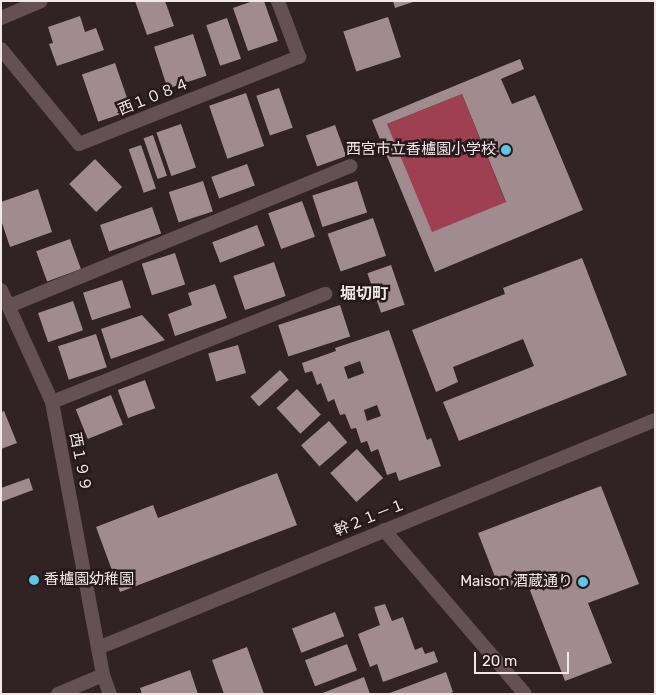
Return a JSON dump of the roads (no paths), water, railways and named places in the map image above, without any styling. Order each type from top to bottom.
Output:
[{"type":"street","points":[[1,18],[41,1]]},
{"type":"street","name":"西１０８４","points":[[1,49],[79,144],[299,57],[278,1]]},
{"type":"street","points":[[9,306],[350,166]]},
{"type":"street","name":"西１９９","points":[[1,290],[52,402],[103,675]]},
{"type":"street","points":[[52,402],[325,294]]},
{"type":"street","name":"幹２１－１","points":[[98,648],[655,420]]},
{"type":"street","points":[[384,530],[525,694]]},
{"type":"street","points":[[58,694],[103,675],[110,694]]},
{"type":"place","name":"西宮市立香櫨園小学校","points":[[506,150]]},
{"type":"place","name":"香櫨園幼稚園","points":[[34,580]]},
{"type":"place","name":"Maison 酒蔵通り","points":[[583,582]]},
{"type":"district","name":"堀切町","points":[[364,294]]}]
